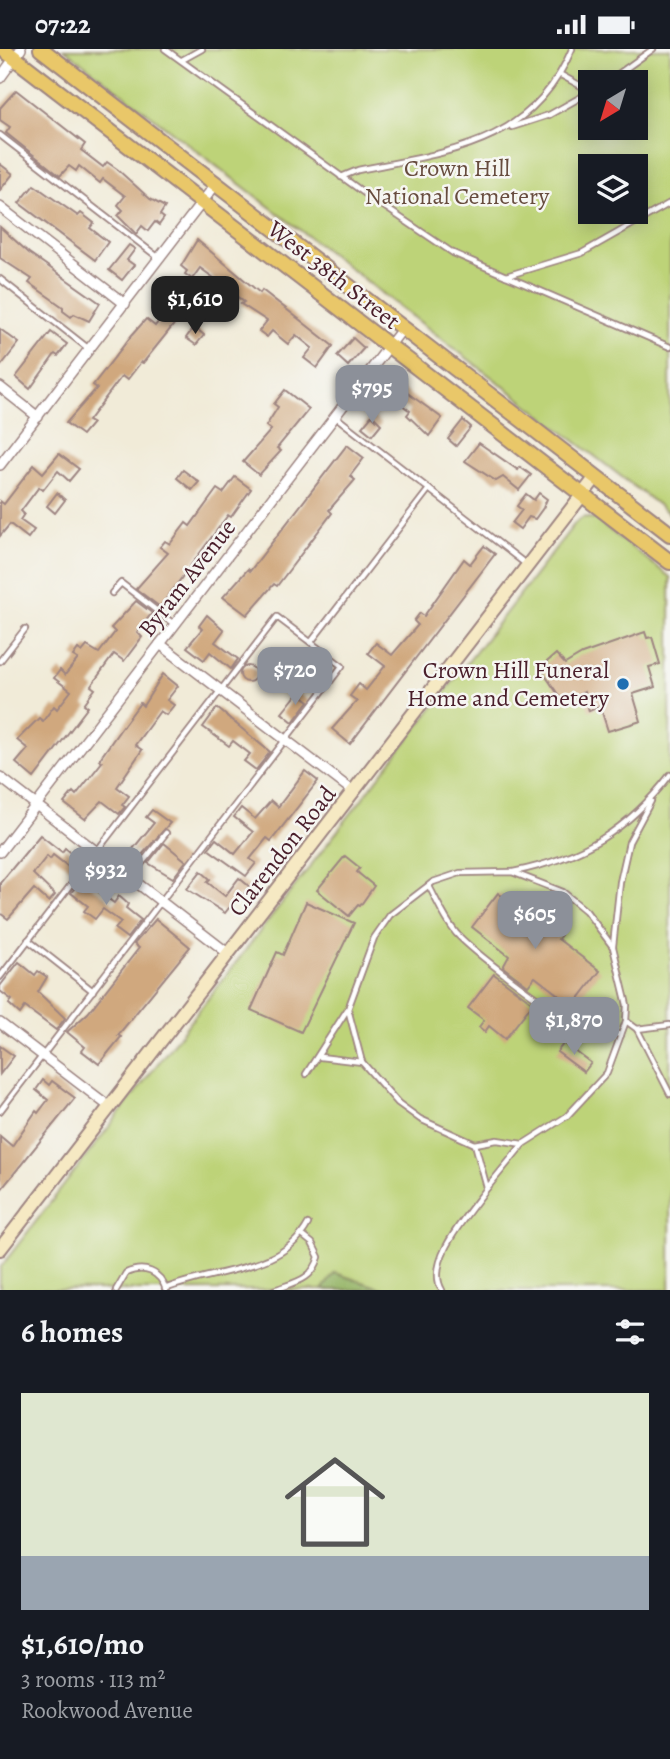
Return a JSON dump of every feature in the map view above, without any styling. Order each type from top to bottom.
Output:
[{"type":"main road","name":"West 38th Street","points":[[41,49],[670,534]]},
{"type":"main road","name":"West 38th Street","points":[[13,52],[202,202],[670,562]]},
{"type":"street","points":[[0,78],[13,52]]},
{"type":"street","points":[[0,465],[216,184]]},
{"type":"street","points":[[0,207],[125,303]]},
{"type":"street","name":"Byram Avenue","points":[[0,852],[403,328]]},
{"type":"street","points":[[0,387],[38,417]]},
{"type":"street","name":"Clarendon Road","points":[[0,1249],[596,477]]},
{"type":"street","points":[[160,644],[354,792]]},
{"type":"street","points":[[0,778],[229,954]]},
{"type":"street","points":[[0,1023],[110,1107]]},
{"type":"lane","points":[[165,49],[341,177],[453,253],[670,347]]},
{"type":"lane","points":[[181,60],[202,49]]},
{"type":"lane","points":[[511,127],[561,75],[572,49]]},
{"type":"lane","points":[[624,70],[653,49]]},
{"type":"lane","points":[[561,75],[578,84]]},
{"type":"lane","points":[[341,177],[358,170],[474,144],[511,127],[549,115],[578,98]]},
{"type":"lane","points":[[0,135],[159,259]]},
{"type":"lane","points":[[505,277],[582,253],[670,203]]},
{"type":"lane","points":[[0,279],[89,349]]},
{"type":"lane","points":[[336,417],[528,565]]},
{"type":"lane","points":[[310,642],[429,489]]},
{"type":"lane","points":[[112,593],[121,583],[175,625]]},
{"type":"lane","points":[[0,977],[277,617],[342,666],[0,1111]]},
{"type":"lane","points":[[0,661],[24,629]]},
{"type":"lane","points":[[306,1074],[320,1057],[348,1009],[374,938],[390,915],[429,885],[460,873],[512,872],[548,865],[581,851],[618,831],[670,775]]},
{"type":"lane","points":[[442,1290],[437,1282],[437,1265],[487,1188],[523,1144],[566,1116],[590,1095],[607,1073],[626,1021],[625,995],[613,947],[620,882],[629,842],[655,794]]},
{"type":"lane","points":[[130,877],[166,833]]},
{"type":"lane","points":[[512,872],[563,892],[586,911],[613,947]]},
{"type":"lane","points":[[429,885],[442,914],[458,935],[477,950],[565,1017],[589,1028],[621,1035]]},
{"type":"lane","points":[[28,940],[93,991]]},
{"type":"lane","points":[[348,1009],[362,1062],[398,1103],[420,1119],[475,1144],[497,1140],[523,1144]]},
{"type":"lane","points":[[626,1021],[637,1029],[670,1094]]},
{"type":"lane","points":[[637,1029],[670,1025]]},
{"type":"lane","points":[[320,1057],[362,1062]]},
{"type":"lane","points":[[475,1144],[487,1188]]},
{"type":"lane","points":[[116,1290],[126,1273],[142,1268],[156,1274],[166,1289],[264,1260],[282,1253],[302,1235],[308,1224]]},
{"type":"lane","points":[[274,1290],[305,1280],[314,1271],[318,1257],[312,1243],[302,1235]]},
{"type":"green space","name":"Crown Hill National Cemetery","points":[[64,49],[670,49],[670,514]]},
{"type":"green space","points":[[584,517],[595,519],[670,577],[670,1290],[0,1290],[0,1268],[576,522]]},
{"type":"green space","points":[[335,1273],[386,1290],[322,1290]]},
{"type":"building","points":[[16,90],[85,144],[81,150],[103,167],[107,162],[150,199],[165,207],[160,215],[164,218],[159,225],[155,222],[148,231],[142,226],[136,234],[118,216],[123,210],[118,205],[125,196],[103,179],[100,183],[79,166],[76,171],[69,166],[60,176],[6,133],[10,127],[0,120],[0,108]]},
{"type":"building","points":[[0,164],[13,174],[0,190]]},
{"type":"building","points":[[34,185],[78,216],[81,213],[94,223],[90,228],[108,242],[95,260],[19,203]]},
{"type":"building","points":[[0,227],[29,253],[100,303],[89,321],[74,314],[71,317],[63,311],[63,307],[29,283],[32,279],[0,258]]},
{"type":"building","points":[[197,240],[260,293],[262,290],[333,346],[317,368],[304,358],[312,348],[296,335],[288,344],[272,331],[267,337],[259,331],[267,321],[241,304],[244,302],[230,291],[227,294],[211,283],[214,278],[200,268],[192,279],[185,274],[187,271],[181,266]]},
{"type":"building","points":[[129,245],[135,249],[127,260],[134,265],[122,280],[109,270]]},
{"type":"building","points":[[176,298],[188,307],[127,380],[122,376],[88,421],[92,423],[82,435],[66,423],[97,388],[93,385],[146,319],[155,326]]},
{"type":"building","points":[[194,327],[204,335],[196,345],[186,338]]},
{"type":"building","points":[[0,329],[19,343],[0,367]]},
{"type":"building","points":[[51,332],[67,344],[58,356],[55,354],[30,389],[16,377]]},
{"type":"building","points":[[353,338],[364,348],[348,366],[337,356]]},
{"type":"building","points":[[391,381],[442,418],[429,436],[407,415],[410,411],[383,390]]},
{"type":"building","points":[[285,390],[309,409],[277,448],[281,451],[259,475],[243,462],[271,430],[266,426],[278,407],[274,404]]},
{"type":"building","points":[[372,415],[381,424],[372,435],[362,427]]},
{"type":"building","points":[[463,420],[471,427],[456,446],[448,439]]},
{"type":"building","points":[[479,443],[518,470],[520,467],[531,475],[519,490],[503,477],[496,481],[465,461]]},
{"type":"building","points":[[347,445],[364,458],[350,476],[355,480],[329,510],[332,513],[277,586],[274,584],[247,615],[223,597],[248,569],[250,571]]},
{"type":"building","points":[[59,454],[79,469],[69,481],[58,471],[43,490],[39,487],[21,511],[24,514],[20,520],[34,530],[28,538],[10,524],[0,536],[0,501],[4,504],[34,465],[43,473]]},
{"type":"building","points":[[183,470],[199,482],[192,490],[177,478]]},
{"type":"building","points":[[235,477],[251,489],[231,517],[228,515],[160,607],[136,589],[168,553],[160,547],[165,541],[170,544],[186,523],[190,526],[217,489],[223,493]]},
{"type":"building","points":[[57,493],[65,500],[55,513],[47,506]]},
{"type":"building","points":[[539,493],[547,499],[543,508],[535,519],[529,517],[520,529],[512,523],[522,510],[517,506],[526,494],[534,500]]},
{"type":"building","points":[[484,546],[495,554],[350,744],[332,729],[357,701],[350,696],[359,684],[366,690],[385,666],[368,653],[376,643],[392,655],[418,625],[414,621],[420,613],[424,616],[464,559],[470,564]]},
{"type":"building","points":[[136,601],[152,613],[137,632],[142,637],[124,661],[114,654],[91,686],[95,689],[84,704],[88,707],[34,778],[16,763],[28,749],[17,740],[39,718],[43,721],[54,706],[57,709],[71,691],[54,678],[60,670],[65,675],[78,659],[73,656],[78,649],[82,652],[87,646],[99,653],[115,632],[111,628]]},
{"type":"building","points":[[207,615],[224,630],[215,642],[238,659],[231,669],[210,652],[204,660],[187,647],[202,629],[199,626]]},
{"type":"building","name":"Crown Hill Funeral Home and Cemetery","points":[[645,632],[647,638],[652,637],[660,664],[649,667],[655,687],[633,694],[641,721],[608,731],[600,706],[589,711],[584,692],[564,703],[540,668],[556,654],[565,664],[582,654]]},
{"type":"building","points":[[248,666],[254,668],[254,680],[248,682],[242,680],[240,674],[242,668]]},
{"type":"building","points":[[163,674],[178,686],[167,700],[174,705],[166,715],[160,711],[135,745],[142,750],[117,787],[129,796],[122,805],[125,807],[119,814],[102,801],[85,819],[64,803],[73,792],[76,795],[102,762],[99,760],[140,703],[143,706]]},
{"type":"building","points":[[298,693],[309,701],[293,722],[282,713]]},
{"type":"building","points":[[217,708],[270,752],[256,770],[244,761],[250,754],[233,741],[229,746],[203,727]]},
{"type":"building","points":[[305,771],[318,781],[271,841],[267,838],[250,859],[256,863],[246,876],[208,849],[216,839],[235,854],[253,832],[234,817],[241,808],[255,819],[271,801],[278,807]]},
{"type":"building","points":[[152,810],[170,823],[141,856],[132,850],[154,823],[146,817]]},
{"type":"building","points":[[40,835],[62,852],[65,848],[82,861],[74,871],[53,855],[50,859],[47,856],[33,874],[55,895],[49,902],[34,889],[8,919],[0,913],[0,883]]},
{"type":"building","points":[[164,843],[186,861],[173,878],[148,863]]},
{"type":"building","points":[[345,856],[360,868],[357,872],[374,886],[349,916],[317,890]]},
{"type":"building","points":[[201,871],[210,879],[207,882],[225,896],[239,878],[250,887],[242,897],[239,895],[225,913],[187,889]]},
{"type":"building","points":[[82,879],[114,903],[119,896],[128,904],[126,908],[141,920],[127,938],[115,929],[121,922],[103,909],[95,919],[84,911],[88,906],[71,893]]},
{"type":"building","points":[[498,893],[539,925],[542,921],[561,935],[558,939],[600,971],[573,1006],[535,977],[528,986],[503,967],[509,956],[472,927]]},
{"type":"building","points":[[306,902],[354,923],[301,1032],[251,1010],[277,952],[283,955]]},
{"type":"building","points":[[156,919],[190,947],[118,1035],[121,1037],[99,1064],[82,1051],[85,1047],[67,1032],[88,1013],[139,948],[134,944]]},
{"type":"building","points":[[19,962],[35,975],[38,971],[47,977],[38,992],[65,1018],[56,1030],[25,1007],[20,1014],[9,1004],[12,1000],[0,991],[0,986]]},
{"type":"building","points":[[494,974],[533,1003],[505,1039],[489,1026],[485,1032],[479,1027],[484,1020],[468,1008]]},
{"type":"building","points":[[564,1043],[591,1063],[584,1072],[557,1052]]},
{"type":"building","points":[[0,1046],[14,1056],[0,1074]]},
{"type":"building","points":[[43,1080],[49,1085],[52,1081],[75,1098],[0,1191],[0,1136],[12,1146],[36,1111],[38,1113],[48,1100],[36,1090]]},
{"type":"place","name":"Crown Hill Funeral Home and Cemetery","points":[[623,684]]}]
